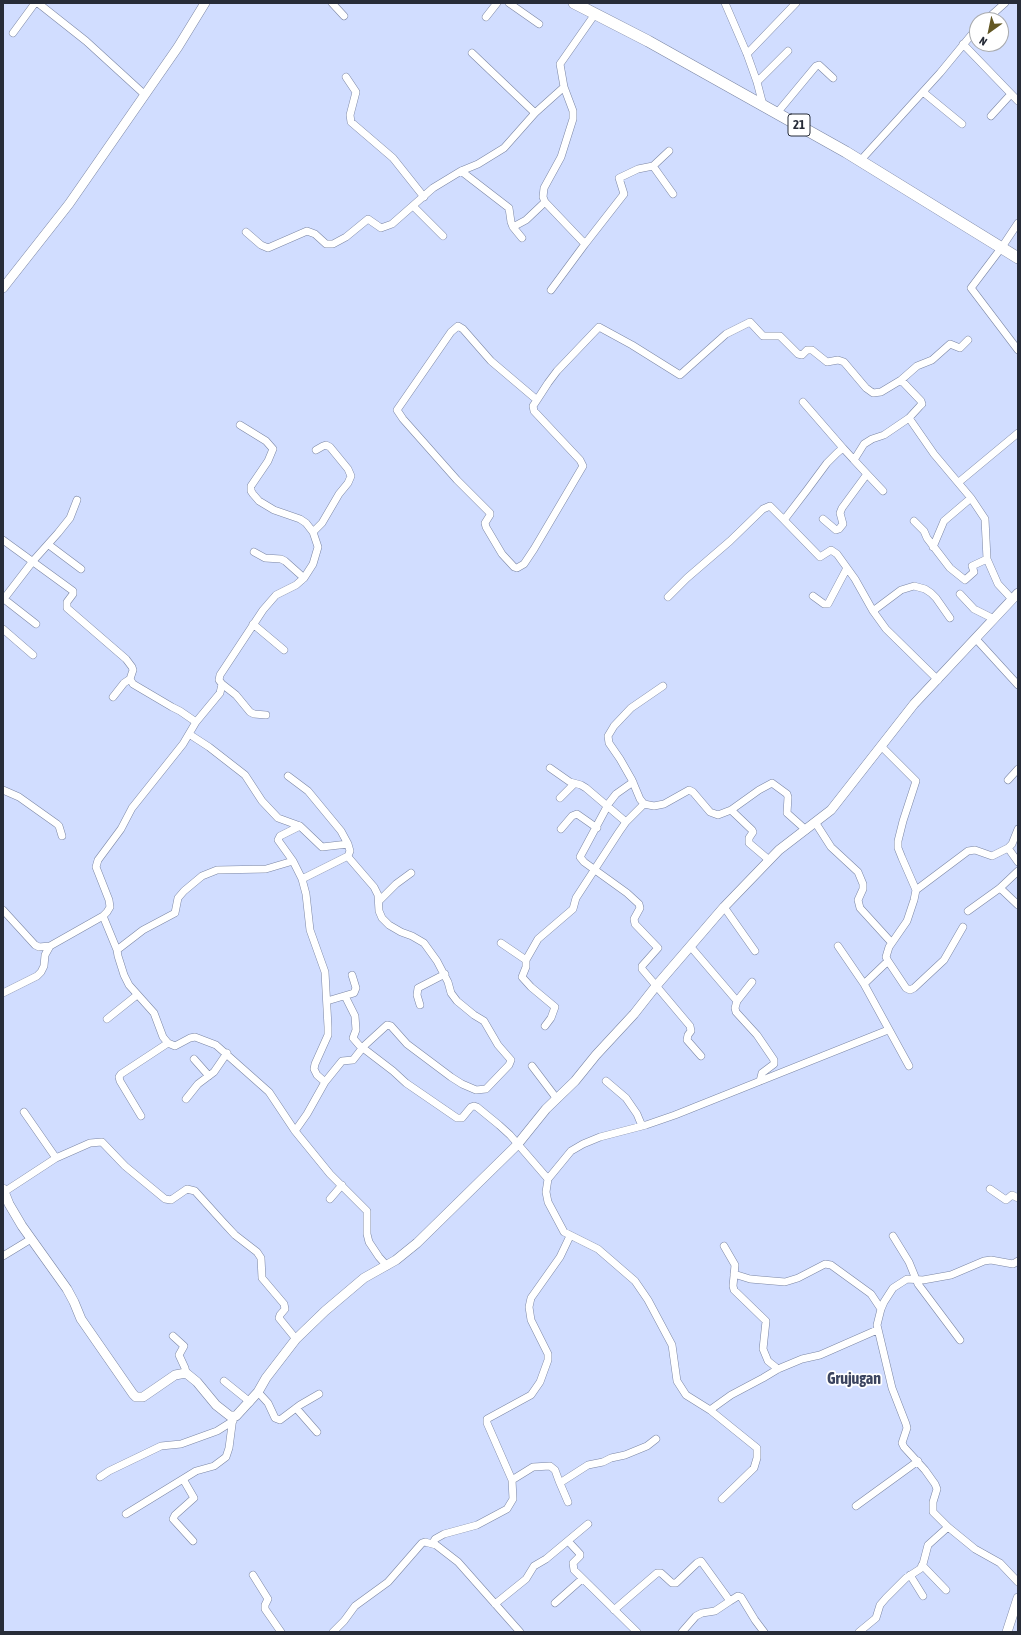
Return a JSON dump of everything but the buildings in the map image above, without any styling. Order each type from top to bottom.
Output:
[{"type":"highway","name":"21","points":[[574,3],[777,113],[860,161],[1018,258]]},
{"type":"street","points":[[13,33],[37,3],[86,41],[144,94]]},
{"type":"street","points":[[3,288],[44,238],[178,47],[206,3]]},
{"type":"street","points":[[332,3],[344,16]]},
{"type":"street","points":[[486,17],[497,3]]},
{"type":"street","points":[[509,3],[539,24]]},
{"type":"street","points":[[725,3],[747,54],[763,105]]},
{"type":"street","points":[[747,54],[796,3]]},
{"type":"street","points":[[994,12],[1003,4]]},
{"type":"street","points":[[584,244],[545,202],[542,193],[559,162],[573,119],[573,111],[564,87],[560,64],[595,14]]},
{"type":"street","points":[[860,161],[923,92],[969,38]]},
{"type":"street","points":[[964,44],[1018,101]]},
{"type":"street","points":[[757,82],[788,51]]},
{"type":"street","points":[[472,53],[535,113]]},
{"type":"street","points":[[777,113],[816,66],[819,65],[834,78]]},
{"type":"street","points":[[346,77],[356,92],[350,115],[351,122],[393,158],[424,197]]},
{"type":"street","points":[[246,232],[266,248],[272,247],[307,231],[315,234],[326,244],[333,244],[346,237],[368,219],[381,228],[384,228],[392,224],[414,207],[433,188],[504,148],[535,113],[564,87]]},
{"type":"street","points":[[923,92],[962,124]]},
{"type":"street","points":[[991,116],[1011,94]]},
{"type":"street","points":[[551,290],[584,244],[624,194],[619,178],[638,169],[653,166],[668,151]]},
{"type":"street","points":[[653,166],[673,194]]},
{"type":"street","points":[[461,171],[509,208],[513,227],[522,238]]},
{"type":"street","points":[[513,227],[526,220],[545,202]]},
{"type":"street","points":[[414,207],[443,236]]},
{"type":"street","points":[[1018,222],[1002,247],[971,288],[1018,350]]},
{"type":"street","points":[[537,400],[491,361],[463,329],[458,326],[451,332],[397,410],[456,480],[490,512],[490,516],[485,523],[486,527],[502,554],[518,568],[524,564],[534,549],[583,466],[580,460],[534,411],[533,406],[560,367],[600,326],[680,375],[726,334],[750,322],[763,336],[780,336],[798,354],[802,355],[807,350],[812,350],[827,362],[838,360],[844,362],[866,388],[873,393],[881,392],[901,380],[918,366],[932,360],[950,344],[960,348],[968,340]]},
{"type":"street","points":[[854,460],[864,444],[872,439],[884,435],[909,418],[922,404],[901,380]]},
{"type":"street","points":[[803,402],[883,491]]},
{"type":"street","points":[[100,1477],[109,1471],[161,1446],[181,1444],[217,1431],[239,1414],[250,1402],[274,1367],[296,1339],[325,1311],[364,1278],[387,1266],[417,1243],[517,1145],[546,1109],[557,1099],[634,1014],[724,907],[769,860],[830,810],[914,704],[1015,596],[998,584],[987,559],[985,519],[959,482],[934,454],[909,418]]},
{"type":"street","points":[[240,425],[266,441],[273,449],[268,461],[251,486],[251,491],[259,501],[274,510],[300,519],[306,523],[313,532],[318,547],[313,564],[304,578],[296,585],[276,595],[270,600],[220,675],[222,684],[236,695],[250,712],[254,714],[266,715]]},
{"type":"street","points":[[959,482],[1018,433]]},
{"type":"street","points":[[313,532],[322,523],[351,476],[348,469],[330,447],[326,445],[316,450]]},
{"type":"street","points":[[784,520],[827,463],[843,448]]},
{"type":"street","points":[[823,519],[834,528],[840,529],[843,522],[840,513],[842,508],[867,474]]},
{"type":"street","points":[[933,547],[944,521],[971,498]]},
{"type":"street","points":[[36,624],[4,600],[33,562],[49,545],[70,518],[77,500]]},
{"type":"street","points":[[668,597],[692,574],[730,542],[763,509],[770,506],[818,556],[822,557],[833,550],[848,568],[873,611],[894,637],[938,680]]},
{"type":"street","points":[[914,521],[924,531],[933,547],[950,568],[965,580],[974,572],[972,566],[987,559]]},
{"type":"street","points":[[3,540],[73,591],[73,594],[66,605],[67,608],[126,659],[132,666],[133,670],[130,679],[124,683],[113,697]]},
{"type":"street","points":[[49,545],[81,568]]},
{"type":"street","points":[[254,552],[265,558],[280,559],[285,561],[304,578]]},
{"type":"street","points":[[813,596],[824,604],[828,604],[848,568]]},
{"type":"street","points":[[873,611],[901,590],[914,586],[925,589],[931,593],[950,618]]},
{"type":"street","points":[[960,594],[974,609],[994,619]]},
{"type":"street","points":[[253,624],[284,650]]},
{"type":"street","points":[[3,629],[33,655]]},
{"type":"street","points":[[976,639],[1018,683]]},
{"type":"street","points":[[130,679],[136,687],[180,711],[196,722]]},
{"type":"street","points":[[3,910],[35,945],[44,947],[50,946],[104,916],[110,907],[109,900],[96,867],[98,860],[121,829],[132,808],[183,744],[196,722],[220,693],[222,684]]},
{"type":"street","points":[[663,686],[631,708],[614,726],[608,736],[609,743],[633,782],[638,795],[644,804],[654,806],[664,804],[689,790],[693,792],[706,808],[718,815],[732,810],[759,790],[772,783],[788,797],[786,813],[806,830]]},
{"type":"street","points":[[189,734],[209,747],[245,775],[262,801],[278,818],[300,826],[322,847],[348,844]]},
{"type":"street","points":[[881,746],[916,781],[898,841],[898,848],[916,890],[906,921],[891,942],[887,952],[888,961],[906,988],[910,990],[914,988],[944,960],[963,927]]},
{"type":"street","points":[[550,768],[574,784],[581,785],[586,788],[626,822]]},
{"type":"street","points":[[1008,780],[1018,769]]},
{"type":"street","points":[[288,776],[304,787],[312,796],[341,832],[350,851],[348,856],[302,879]]},
{"type":"street","points":[[633,782],[616,794],[607,806],[597,828],[580,857],[584,862],[627,893],[639,904],[640,908],[634,919],[635,924],[658,948],[642,968],[690,1026],[691,1031],[688,1035],[688,1040],[701,1056]]},
{"type":"street","points":[[560,798],[574,784]]},
{"type":"street","points":[[3,790],[19,798],[57,824],[62,836]]},
{"type":"street","points":[[545,1026],[551,1018],[554,1007],[522,977],[526,968],[526,960],[538,939],[573,909],[576,898],[626,822],[644,804]]},
{"type":"street","points":[[732,810],[752,830],[749,843],[769,860]]},
{"type":"street","points":[[561,829],[572,816],[577,814],[597,828]]},
{"type":"street","points":[[815,822],[831,847],[858,872],[863,887],[858,899],[860,908],[891,942]]},
{"type":"street","points":[[300,826],[280,836],[278,840],[293,861],[302,879],[306,894],[310,930],[325,972],[328,1001],[328,1035],[314,1069],[317,1075],[325,1082]]},
{"type":"street","points":[[916,890],[968,851],[975,850],[992,856],[1008,848],[1012,844],[1018,829]]},
{"type":"street","points":[[1008,848],[1018,862]]},
{"type":"street","points":[[295,1131],[325,1082],[342,1061],[354,1060],[362,1048],[387,1025],[391,1026],[407,1044],[462,1084],[476,1090],[486,1089],[509,1065],[510,1059],[498,1045],[484,1021],[457,1001],[451,993],[445,974],[433,954],[424,943],[389,925],[382,918],[379,911],[379,901],[374,887],[348,856]]},
{"type":"street","points":[[117,950],[143,930],[175,913],[178,898],[202,876],[217,870],[266,869],[293,861]]},
{"type":"street","points":[[968,911],[1000,888],[1018,871]]},
{"type":"street","points":[[379,901],[396,884],[411,873]]},
{"type":"street","points":[[1000,888],[1018,905]]},
{"type":"street","points":[[724,907],[755,951]]},
{"type":"street","points":[[104,916],[117,950],[124,975],[129,985],[154,1013],[163,1037],[168,1043],[175,1046],[195,1037],[216,1045],[227,1053],[269,1092],[295,1131],[330,1174],[367,1211],[367,1234],[369,1242],[387,1266]]},
{"type":"street","points":[[501,943],[526,960]]},
{"type":"street","points":[[3,993],[37,976],[41,972],[44,966],[45,955],[50,946]]},
{"type":"street","points":[[690,946],[737,1001]]},
{"type":"street","points":[[838,946],[864,984],[909,1066]]},
{"type":"street","points":[[864,984],[888,961]]},
{"type":"street","points":[[420,1005],[417,994],[418,988],[445,974]]},
{"type":"street","points":[[328,1001],[356,992],[352,976]]},
{"type":"street","points":[[752,982],[735,1005],[736,1012],[758,1035],[774,1060],[774,1064],[762,1073],[760,1081]]},
{"type":"street","points":[[108,1019],[137,995]]},
{"type":"street","points":[[345,996],[355,1016],[356,1030],[354,1038],[362,1048],[389,1067],[406,1083],[457,1118],[462,1118],[471,1107],[477,1107],[510,1135],[517,1145],[548,1179]]},
{"type":"street","points":[[722,1499],[754,1468],[757,1458],[757,1448],[710,1410],[686,1395],[680,1387],[674,1367],[672,1345],[648,1300],[635,1281],[598,1249],[562,1230],[548,1202],[546,1192],[548,1179],[575,1147],[600,1137],[676,1115],[888,1030]]},
{"type":"street","points":[[141,1116],[120,1081],[119,1076],[168,1043]]},
{"type":"street","points":[[186,1099],[198,1084],[209,1076],[227,1053]]},
{"type":"street","points":[[194,1059],[209,1076]]},
{"type":"street","points":[[532,1066],[557,1099]]},
{"type":"street","points":[[606,1081],[626,1098],[637,1114],[642,1126]]},
{"type":"street","points":[[24,1112],[56,1158]]},
{"type":"street","points":[[186,1373],[176,1375],[143,1397],[136,1397],[133,1394],[81,1319],[67,1289],[31,1239],[9,1204],[4,1190],[56,1158],[90,1143],[102,1142],[125,1166],[165,1199],[171,1200],[187,1189],[195,1191],[227,1226],[257,1252],[261,1258],[262,1278],[284,1304],[285,1309],[280,1315],[280,1318],[296,1339]]},
{"type":"street","points":[[330,1199],[342,1185]]},
{"type":"street","points":[[990,1189],[1006,1200],[1012,1195],[1018,1198]]},
{"type":"street","points":[[893,1236],[909,1262],[915,1279],[960,1340]]},
{"type":"street","points":[[433,1543],[438,1536],[477,1525],[510,1506],[514,1494],[512,1480],[487,1423],[488,1418],[531,1395],[540,1382],[548,1360],[548,1354],[531,1320],[529,1307],[531,1298],[573,1237]]},
{"type":"street","points":[[3,1256],[31,1239]]},
{"type":"street","points":[[724,1246],[735,1265],[734,1290],[766,1321],[763,1349],[768,1361],[778,1369]]},
{"type":"street","points":[[1018,1262],[1013,1264],[991,1260],[984,1261],[951,1275],[928,1279],[907,1279],[897,1285],[881,1309],[877,1330],[892,1388],[907,1428],[902,1443],[906,1450],[918,1461],[937,1489],[933,1502],[933,1512],[948,1527],[975,1548],[1000,1563],[1018,1582]]},
{"type":"street","points":[[734,1274],[750,1279],[785,1282],[798,1278],[825,1264],[831,1265],[871,1294],[881,1309]]},
{"type":"street","points":[[710,1410],[731,1395],[778,1369],[802,1359],[820,1355],[877,1330]]},
{"type":"street","points":[[173,1336],[184,1346],[179,1355],[186,1373],[216,1405],[233,1419]]},
{"type":"street","points":[[224,1381],[250,1402]]},
{"type":"street","points":[[258,1392],[268,1403],[278,1420],[283,1419],[296,1408],[319,1394]]},
{"type":"street","points":[[296,1408],[318,1432]]},
{"type":"street","points":[[126,1514],[196,1471],[214,1466],[226,1457],[233,1419]]},
{"type":"street","points":[[559,1481],[566,1480],[588,1465],[603,1462],[610,1458],[625,1456],[647,1446],[656,1439]]},
{"type":"street","points":[[856,1506],[918,1461]]},
{"type":"street","points":[[512,1480],[533,1467],[540,1466],[553,1468],[568,1502]]},
{"type":"street","points":[[183,1479],[194,1498],[175,1515],[173,1519],[193,1541]]},
{"type":"street","points":[[495,1604],[526,1579],[534,1566],[588,1524]]},
{"type":"street","points":[[860,1632],[876,1618],[880,1605],[886,1598],[910,1575],[922,1566],[928,1545],[948,1527]]},
{"type":"street","points":[[568,1541],[580,1554],[580,1556],[573,1563],[573,1568],[582,1579],[637,1632]]},
{"type":"street","points":[[333,1632],[344,1621],[355,1606],[379,1590],[393,1578],[422,1543],[425,1542],[433,1543],[458,1562],[520,1632]]},
{"type":"street","points":[[614,1610],[657,1573],[662,1574],[674,1584],[701,1561],[730,1601]]},
{"type":"street","points":[[922,1566],[946,1590]]},
{"type":"street","points":[[253,1575],[268,1599],[265,1609],[281,1632]]},
{"type":"street","points":[[910,1575],[923,1596]]},
{"type":"street","points":[[555,1603],[582,1579]]},
{"type":"street","points":[[682,1632],[696,1616],[702,1613],[715,1611],[738,1596],[741,1597],[764,1632]]},
{"type":"street","points":[[1007,1632],[1018,1598]]},
{"type":"district","name":"Grujugan","points":[[854,1379]]}]
